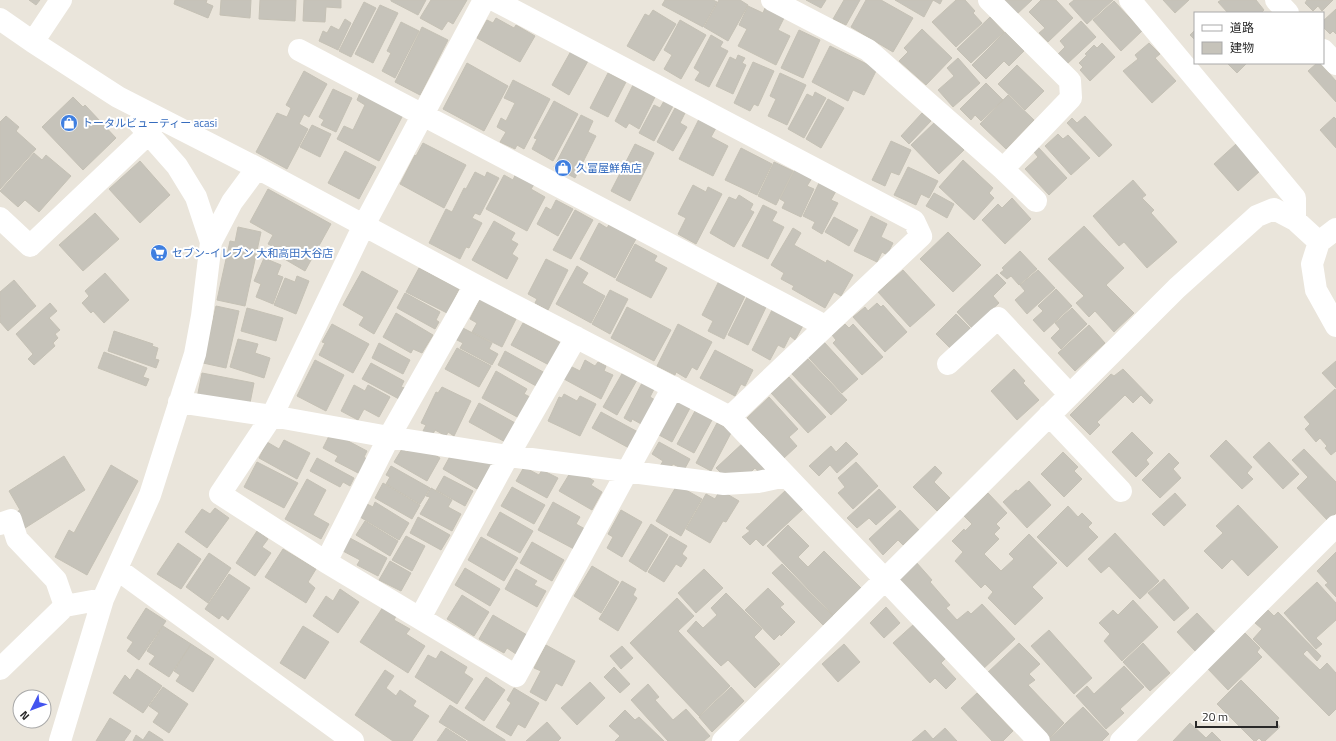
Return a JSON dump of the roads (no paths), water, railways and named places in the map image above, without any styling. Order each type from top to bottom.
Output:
[{"type":"street","points":[[33,42],[60,0]]},
{"type":"street","points":[[484,0],[364,225],[272,416],[220,494],[326,562],[516,676],[673,387]]},
{"type":"street","points":[[494,0],[914,221],[921,236],[730,417]]},
{"type":"street","points":[[772,0],[868,50],[1003,169],[1036,201]]},
{"type":"street","points":[[989,0],[1070,81],[1071,98],[1003,169]]},
{"type":"street","points":[[1130,0],[1295,198],[1295,220]]},
{"type":"street","points":[[1276,0],[1287,12]]},
{"type":"street","points":[[0,19],[118,97],[257,168],[475,285],[730,417],[1039,741]]},
{"type":"street","points":[[299,50],[424,114],[825,326]]},
{"type":"street","points":[[1324,51],[1336,64]]},
{"type":"street","points":[[118,97],[148,134],[177,166],[196,197],[211,242]]},
{"type":"street","points":[[0,218],[30,246],[148,134]]},
{"type":"street","points":[[60,741],[103,599],[150,495],[195,354],[202,316],[211,242],[232,202],[257,168]]},
{"type":"street","points":[[723,741],[1176,288],[1257,216],[1274,209],[1295,220],[1319,242]]},
{"type":"street","points":[[1336,229],[1319,242],[1312,264],[1316,290],[1336,326]]},
{"type":"street","points":[[326,562],[389,437],[475,285]]},
{"type":"street","points":[[948,364],[998,318],[1070,395]]},
{"type":"street","points":[[420,618],[508,456],[576,337]]},
{"type":"street","points":[[179,402],[272,416],[508,456],[724,484],[758,482],[786,476]]},
{"type":"street","points":[[1049,415],[1121,491]]},
{"type":"street","points":[[0,524],[11,520],[17,539],[56,580],[65,606]]},
{"type":"street","points":[[1120,741],[1336,526]]},
{"type":"street","points":[[117,569],[353,741]]},
{"type":"street","points":[[0,669],[65,606],[103,599]]},
{"type":"place","name":"トータルビューティー acasi","points":[[69,123]]},
{"type":"place","name":"久富屋鮮魚店","points":[[563,168]]},
{"type":"place","name":"セブン-イレブン 大和高田大谷店","points":[[159,253]]}]
